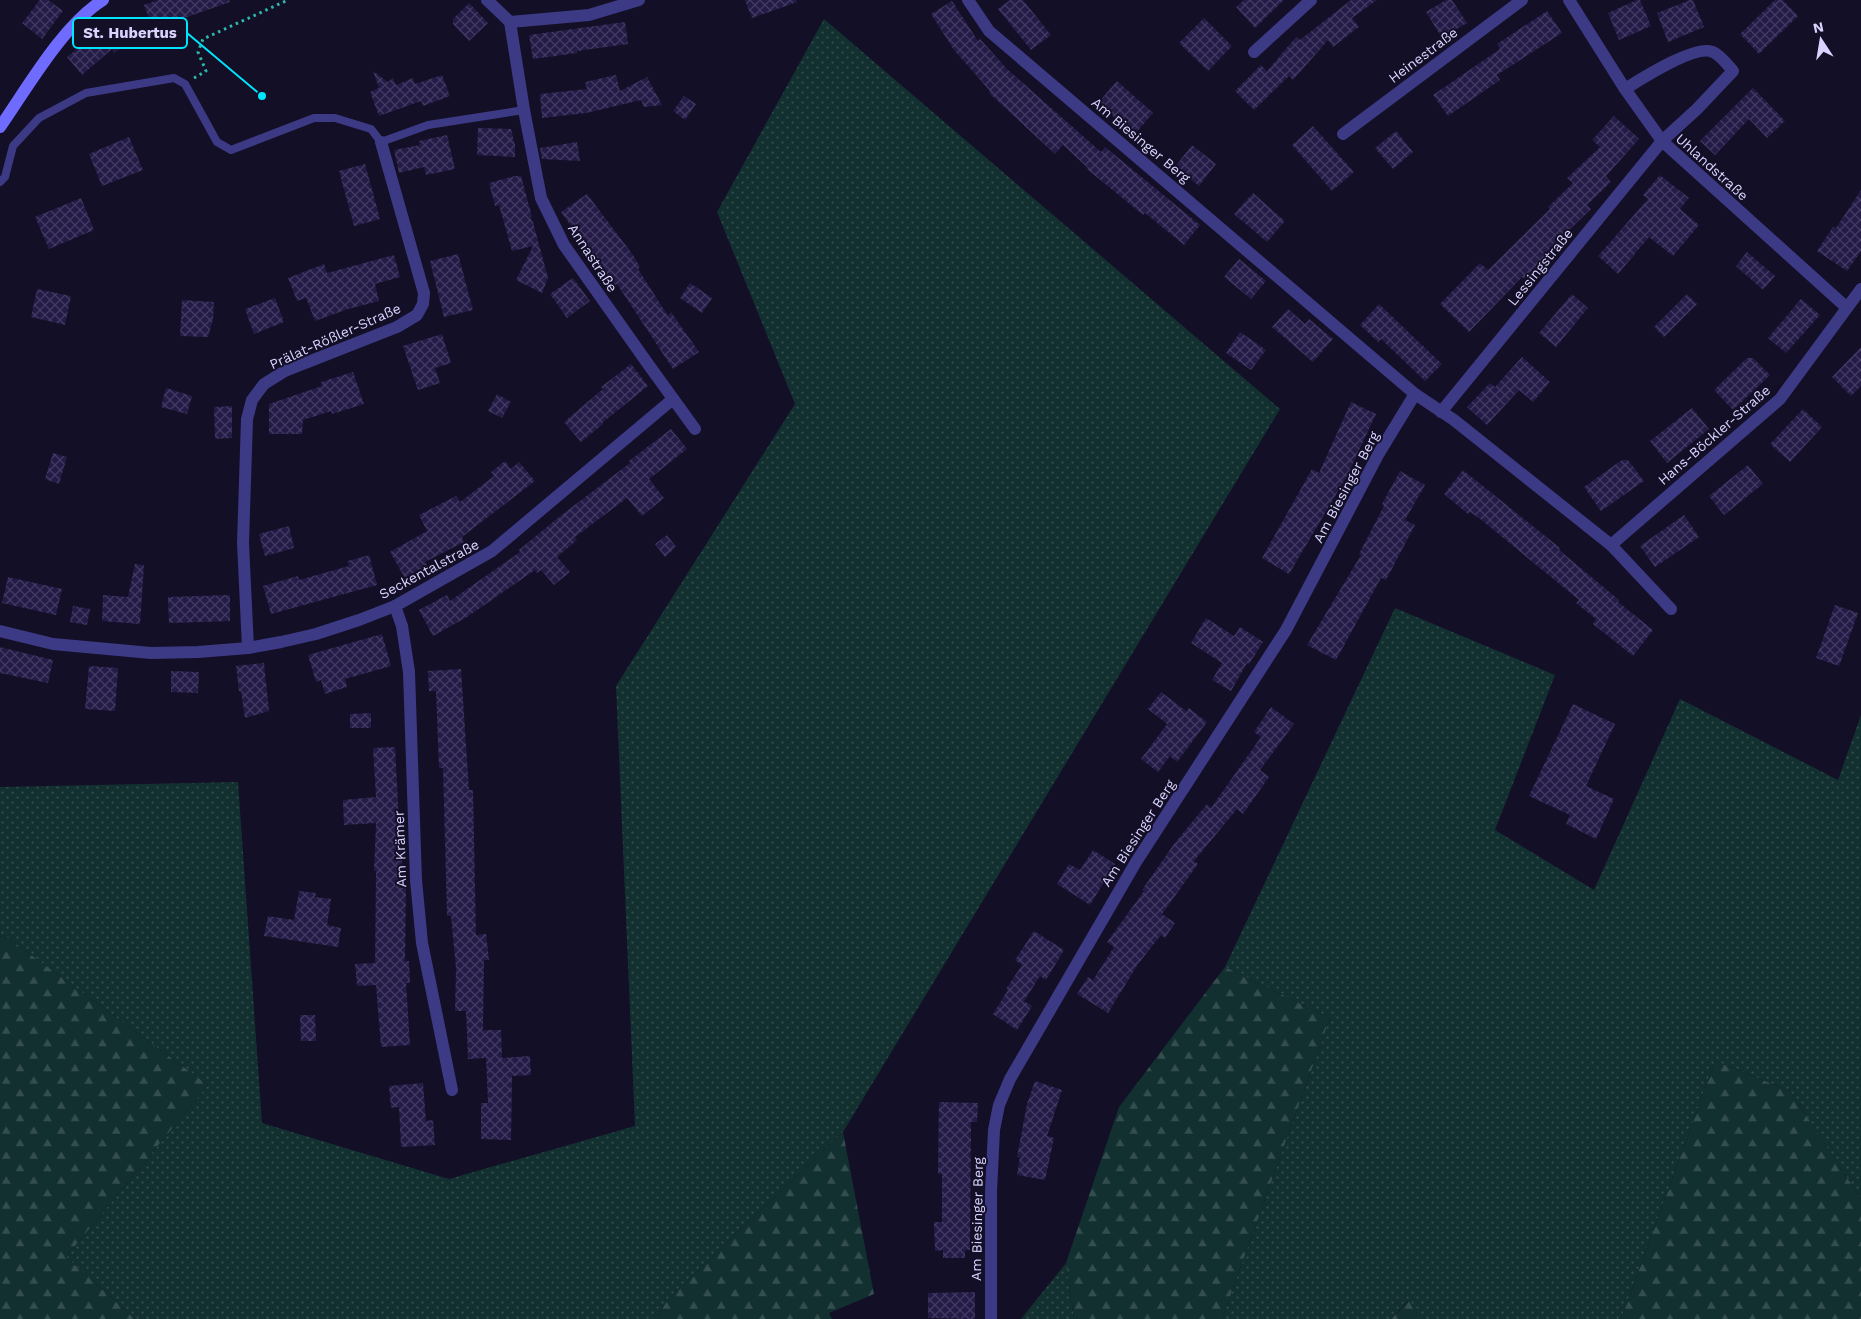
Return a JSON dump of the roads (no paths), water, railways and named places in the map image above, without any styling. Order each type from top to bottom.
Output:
[{"type":"main road","points":[[0,128],[65,34],[90,8],[103,0]]},
{"type":"street","points":[[487,0],[510,22],[590,15],[639,0]]},
{"type":"street","name":"Am Biesinger Berg","points":[[968,0],[989,31],[1415,394],[1441,412]]},
{"type":"street","points":[[1254,52],[1311,0]]},
{"type":"street","name":"Heinestraße","points":[[1342,134],[1522,0]]},
{"type":"street","name":"Uhlandstraße","points":[[1569,0],[1625,89],[1662,141],[1846,307]]},
{"type":"street","name":"Annastraße","points":[[510,22],[541,198],[564,245],[695,429]]},
{"type":"street","name":"Lessingstraße","points":[[1441,412],[1662,141],[1697,109],[1733,71],[1713,52],[1702,50],[1668,64],[1625,89]]},
{"type":"street","name":"Prälat-Rößler-Straße","points":[[248,648],[243,542],[247,419],[252,400],[264,384],[285,371],[397,327],[418,314],[423,304],[424,293],[381,142]]},
{"type":"street","name":"Hans-Böckler-Straße","points":[[1611,545],[1780,399],[1861,289]]},
{"type":"street","name":"Am Biesinger Berg","points":[[991,1319],[991,1192],[994,1130],[999,1105],[1010,1079],[1136,862],[1286,630],[1380,453],[1415,394]]},
{"type":"street","name":"Seckentalstraße","points":[[0,631],[53,644],[152,653],[248,648],[316,634],[395,606],[492,551],[673,400]]},
{"type":"street","points":[[1441,412],[1454,420],[1611,545],[1670,609]]},
{"type":"street","name":"Am Krämer","points":[[395,606],[402,626],[409,672],[416,880],[422,943],[452,1090]]},
{"type":"lane","points":[[0,182],[5,177],[13,146],[38,118],[86,93],[174,78],[186,84],[217,142],[231,150],[314,118],[336,118],[372,129],[381,142],[428,125],[524,110]]},
{"type":"place","name":"St. Hubertus","points":[[262,96]]}]
